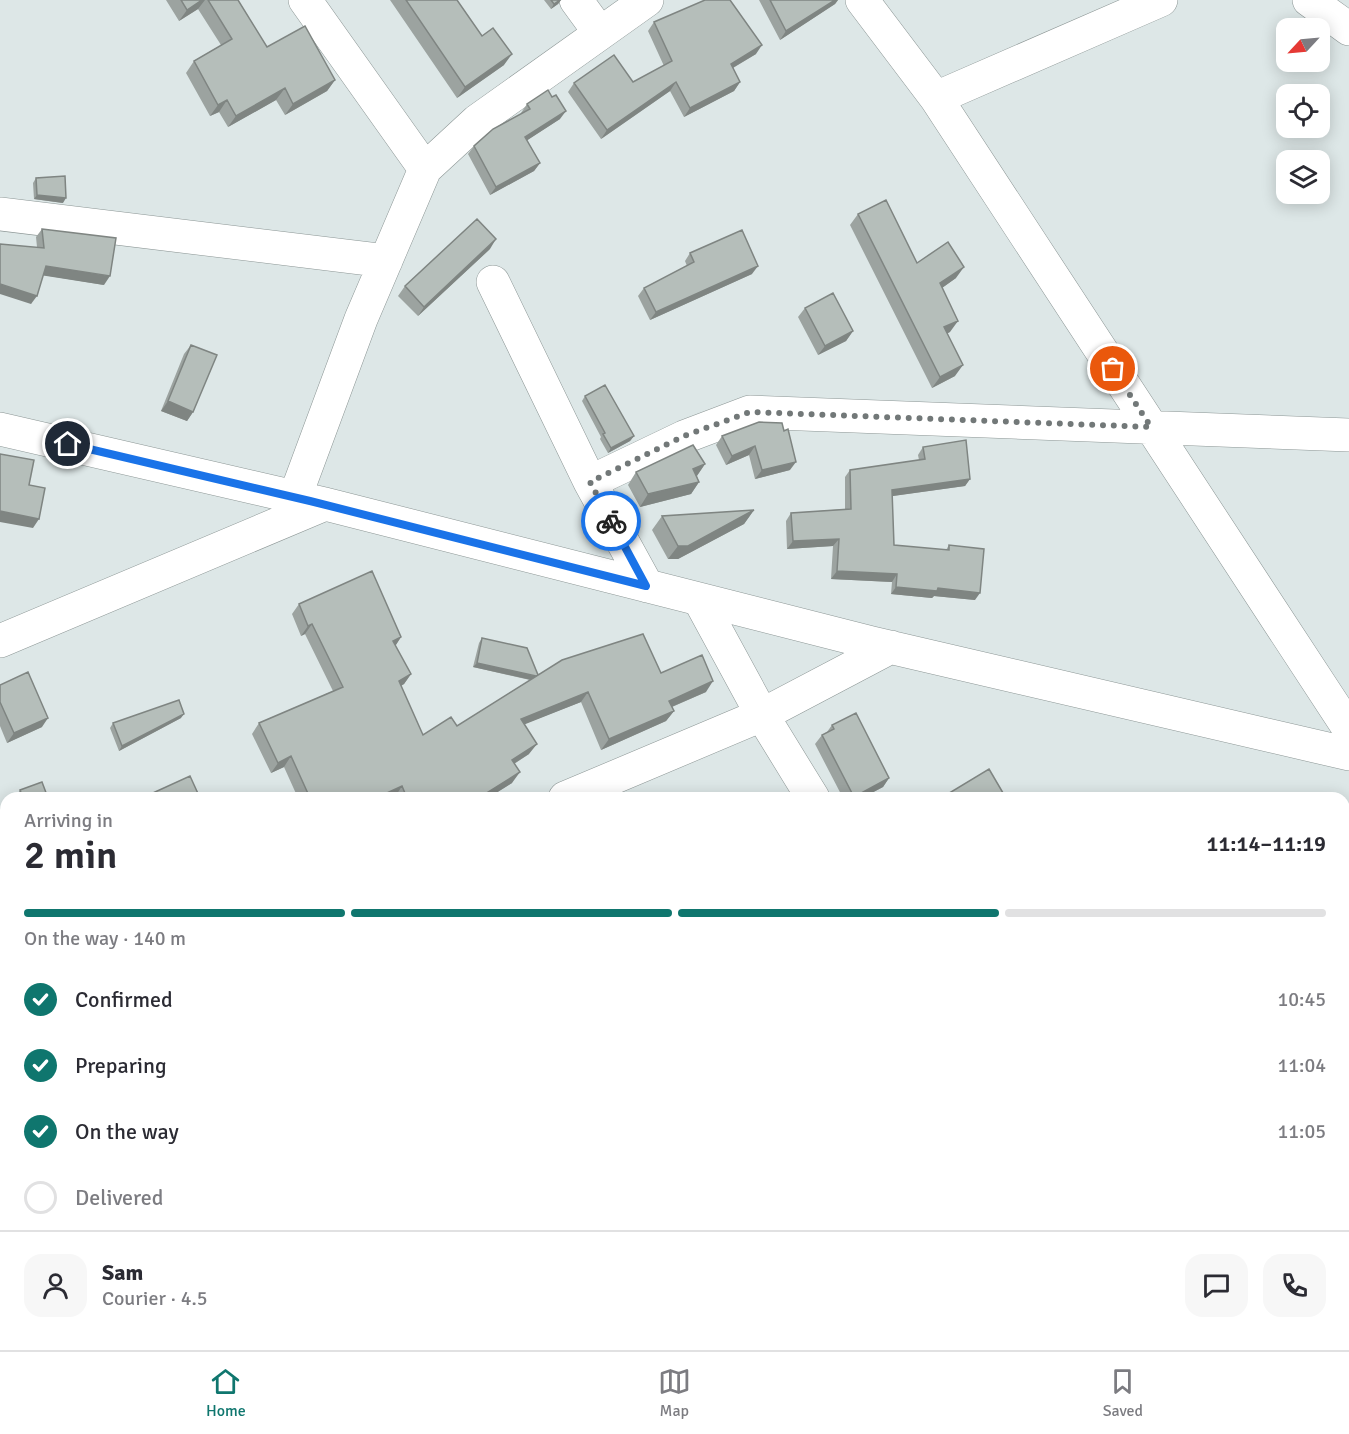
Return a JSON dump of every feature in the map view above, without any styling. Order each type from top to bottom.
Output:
[{"type":"street","points":[[305,0],[425,169]]},
{"type":"street","points":[[576,0],[600,33]]},
{"type":"street","points":[[310,501],[361,319],[425,169],[477,121],[646,0]]},
{"type":"street","points":[[862,0],[936,98],[1349,729]]},
{"type":"street","points":[[936,98],[1161,0]]},
{"type":"street","points":[[1310,0],[1349,29]]},
{"type":"street","points":[[0,214],[386,261]]},
{"type":"street","points":[[493,282],[590,482],[646,586]]},
{"type":"street","points":[[590,482],[684,436],[750,412],[1349,435]]},
{"type":"street","points":[[0,429],[310,501],[891,647],[1349,754]]},
{"type":"street","points":[[0,641],[310,501]]},
{"type":"street","points":[[699,599],[762,715],[809,792]]},
{"type":"street","points":[[579,792],[762,715],[891,647]]},
{"type":"building","points":[[181,0],[202,0],[187,10]]},
{"type":"building","points":[[208,0],[238,0],[267,47],[305,26],[335,80],[293,104],[285,88],[236,116],[227,100],[218,105],[194,61],[232,39]]},
{"type":"building","points":[[406,0],[457,0],[482,36],[493,28],[512,54],[465,87]]},
{"type":"building","points":[[705,0],[730,0],[762,45],[731,64],[740,82],[690,108],[676,82],[607,130],[574,83],[614,55],[633,82],[672,61],[654,22]]},
{"type":"building","points":[[770,0],[835,0],[786,31]]},
{"type":"building","points":[[548,90],[552,97],[556,95],[566,111],[525,137],[540,163],[496,187],[474,146],[493,129],[530,109],[527,104]]},
{"type":"building","points":[[65,176],[66,198],[37,195],[36,178]]},
{"type":"building","points":[[886,200],[917,263],[948,242],[964,267],[940,283],[958,321],[944,327],[963,365],[940,377],[858,214]]},
{"type":"building","points":[[477,219],[496,239],[424,307],[405,286]]},
{"type":"building","points":[[42,229],[116,238],[110,276],[46,266],[37,296],[0,284],[0,244],[44,248]]},
{"type":"building","points":[[742,230],[758,266],[656,312],[644,288],[694,262],[690,253]]},
{"type":"building","points":[[833,293],[853,331],[825,346],[805,308]]},
{"type":"building","points":[[191,345],[217,355],[193,412],[168,401]]},
{"type":"building","points":[[605,385],[634,436],[611,448],[585,396]]},
{"type":"building","points":[[759,422],[782,423],[784,431],[788,429],[796,462],[762,470],[755,446],[732,456],[722,436]]},
{"type":"building","points":[[966,440],[970,479],[892,490],[894,545],[949,550],[949,545],[984,549],[980,593],[938,588],[937,591],[896,587],[897,574],[837,571],[839,539],[793,541],[791,513],[851,509],[850,470],[925,459],[923,447]]},
{"type":"building","points":[[693,445],[705,464],[693,469],[699,482],[648,494],[636,472]]},
{"type":"building","points":[[0,454],[34,460],[29,485],[45,488],[39,519],[0,511]]},
{"type":"building","points":[[754,510],[688,546],[678,546],[662,516]]},
{"type":"building","points":[[372,571],[401,637],[393,641],[411,674],[399,681],[423,735],[451,717],[457,726],[562,660],[643,634],[661,673],[702,655],[713,681],[669,701],[674,711],[609,739],[588,692],[521,719],[537,744],[512,760],[520,772],[488,792],[404,792],[402,786],[389,792],[307,792],[291,756],[278,763],[259,723],[343,687],[312,624],[308,626],[299,604]]},
{"type":"building","points":[[482,638],[527,648],[538,675],[477,663]]},
{"type":"building","points":[[28,672],[48,718],[14,733],[0,702],[0,685]]},
{"type":"building","points":[[179,700],[184,714],[122,746],[113,723]]},
{"type":"building","points":[[856,713],[889,778],[863,792],[851,792],[822,735],[834,729],[832,725]]},
{"type":"building","points":[[989,769],[1002,792],[951,792]]},
{"type":"building","points":[[190,776],[197,792],[155,792]]},
{"type":"building","points":[[42,782],[46,792],[21,792],[20,790]]},
{"type":"way so far","points":[[611,521],[590,482],[684,436],[750,412],[1151,427],[1113,369]]},
{"type":"route","points":[[68,444],[310,501],[646,586],[611,521]]}]
